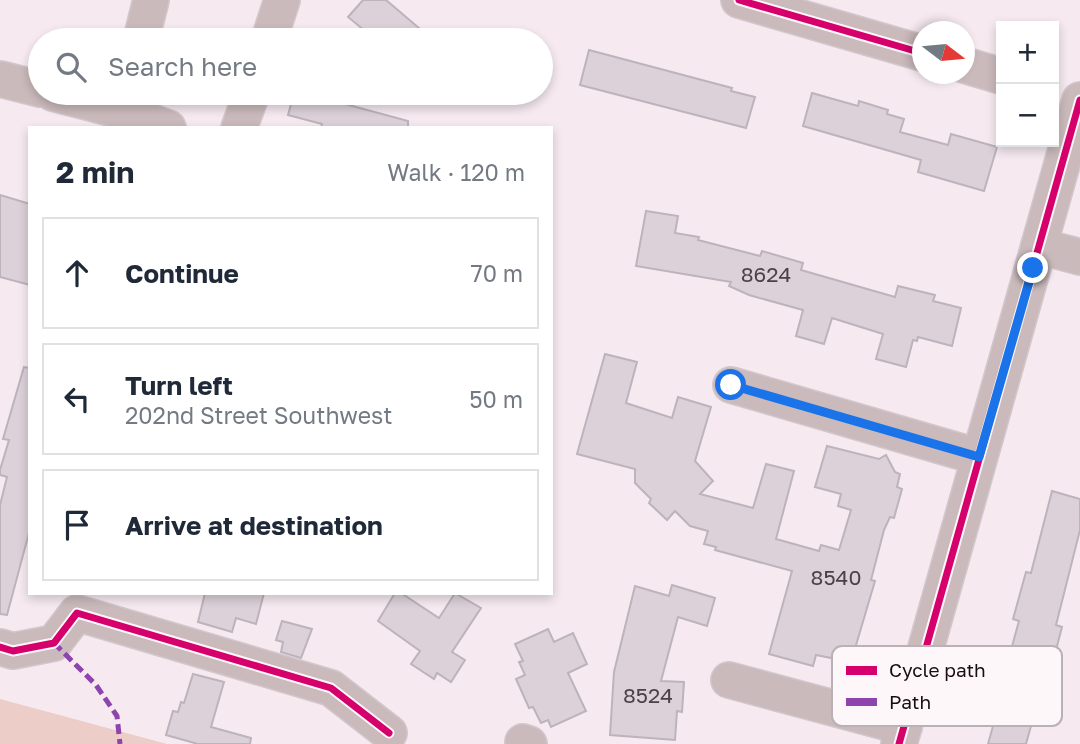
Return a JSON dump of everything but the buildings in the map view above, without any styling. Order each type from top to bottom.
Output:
[{"type":"street","points":[[144,28],[151,0]]},
{"type":"street","points":[[273,28],[282,0]]},
{"type":"street","points":[[738,0],[912,50]]},
{"type":"street","points":[[975,68],[996,75]]},
{"type":"street","points":[[0,79],[28,86]]},
{"type":"street","points":[[926,646],[1080,99],[1059,93]]},
{"type":"street","points":[[130,105],[164,126]]},
{"type":"street","points":[[240,126],[248,105]]},
{"type":"street","points":[[1039,246],[1080,257]]},
{"type":"street","points":[[731,385],[979,457]]},
{"type":"street","points":[[0,648],[13,651],[54,643],[80,603],[331,688],[389,733]]},
{"type":"street","points":[[729,680],[832,713]]},
{"type":"street","points":[[873,726],[901,735]]},
{"type":"shaded area","points":[[0,699],[167,744],[0,744]]},
{"type":"marked path","points":[[54,643],[96,685],[117,716],[120,744]]},
{"type":"cycle path","points":[[739,0],[912,50]]},
{"type":"cycle path","points":[[927,646],[1080,100]]},
{"type":"cycle path","points":[[0,647],[13,651],[54,643],[77,613],[331,688],[389,733]]},
{"type":"cycle path","points":[[899,744],[904,726]]},
{"type":"route","points":[[731,385],[979,457],[1033,268]]}]
